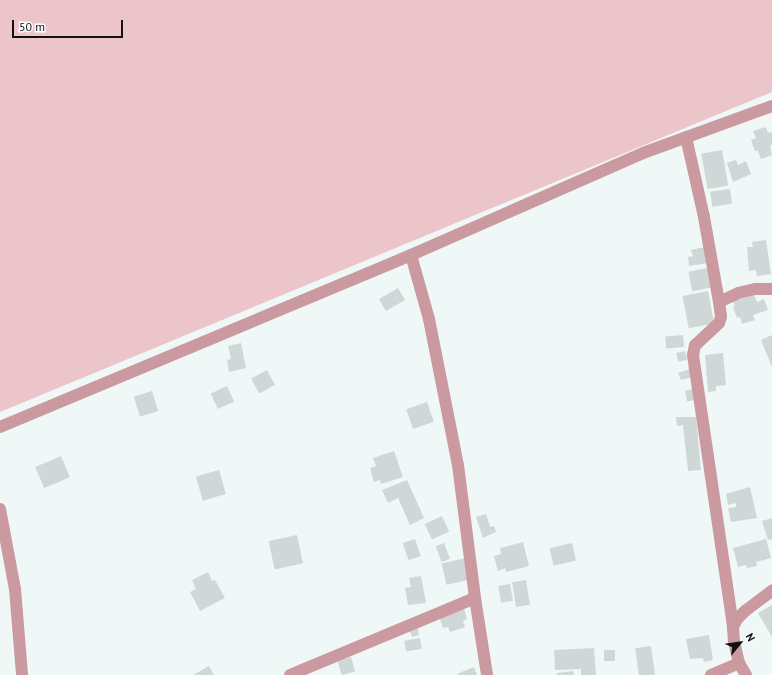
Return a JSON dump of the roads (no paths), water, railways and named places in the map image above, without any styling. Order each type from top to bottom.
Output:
[{"type":"street","points":[[0,426],[411,255],[643,153],[772,106]]},
{"type":"street","points":[[686,137],[704,217],[720,302],[721,317],[718,323],[695,345],[693,355],[734,642],[739,663],[746,675]]},
{"type":"street","points":[[411,255],[429,319],[457,457],[475,598],[487,675]]},
{"type":"street","points":[[720,302],[738,293],[756,289],[772,289]]},
{"type":"street","points":[[0,509],[15,589],[22,675]]},
{"type":"street","points":[[733,627],[737,619],[745,611],[772,591]]},
{"type":"street","points":[[290,675],[475,598]]},
{"type":"street","points":[[711,675],[739,663]]}]
